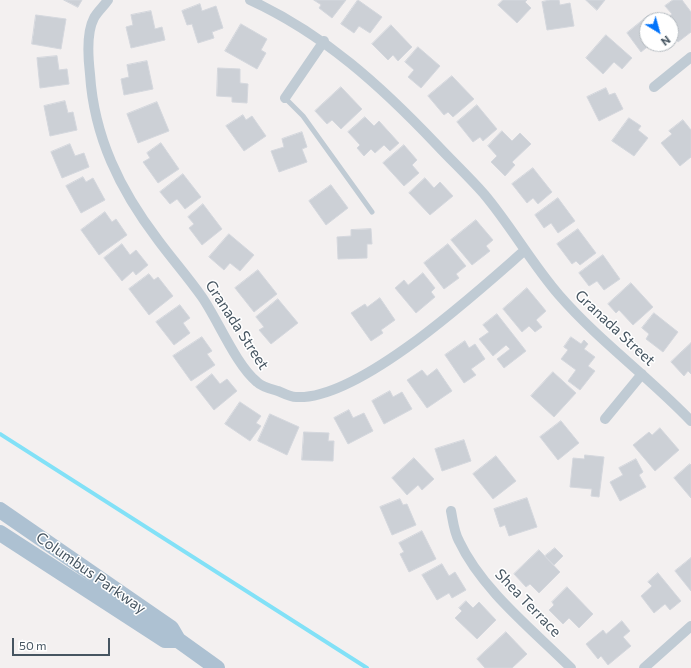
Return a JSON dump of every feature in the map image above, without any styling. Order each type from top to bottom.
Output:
[{"type":"main road","name":"Columbus Parkway","points":[[0,510],[171,628],[178,640],[217,668]]},
{"type":"main road","name":"Columbus Parkway","points":[[0,533],[165,640],[178,640]]},
{"type":"street","name":"Granada Street","points":[[108,0],[94,18],[88,47],[90,85],[99,128],[113,169],[125,191],[156,238],[201,296],[247,371],[258,384],[295,397],[311,395],[340,387],[374,368],[431,331],[525,250]]},
{"type":"street","name":"Granada Street","points":[[250,0],[272,10],[324,41],[368,77],[412,118],[483,193],[559,295],[593,330],[691,421]]},
{"type":"street","points":[[285,98],[324,41]]},
{"type":"street","points":[[654,87],[691,57]]},
{"type":"street","points":[[605,419],[642,374]]},
{"type":"street","name":"Shea Terrace","points":[[451,511],[458,540],[485,581],[504,603],[571,668]]},
{"type":"street","points":[[644,668],[691,626]]},
{"type":"lane","points":[[285,98],[304,116],[372,212]]},
{"type":"building","points":[[64,0],[82,0],[78,7]]},
{"type":"building","points":[[314,0],[346,0],[332,18],[319,8],[321,5]]},
{"type":"building","points":[[358,0],[382,17],[370,33],[359,26],[354,33],[341,24]]},
{"type":"building","points":[[503,0],[527,0],[525,2],[531,8],[517,23],[498,5]]},
{"type":"building","points":[[559,0],[560,5],[570,3],[574,26],[547,30],[542,2]]},
{"type":"building","points":[[586,0],[605,0],[597,10]]},
{"type":"building","points":[[673,0],[682,0],[691,12],[691,32],[679,41],[679,12],[670,12],[665,6]]},
{"type":"building","points":[[200,4],[202,11],[216,6],[223,28],[212,32],[214,38],[198,43],[192,24],[187,25],[182,11]]},
{"type":"building","points":[[151,11],[155,29],[162,27],[165,40],[131,48],[126,27],[133,25],[131,15]]},
{"type":"building","points":[[36,15],[66,19],[61,49],[32,44]]},
{"type":"building","points":[[639,23],[639,49],[627,33]]},
{"type":"building","points":[[241,24],[267,39],[261,50],[266,53],[257,69],[225,51]]},
{"type":"building","points":[[391,25],[412,47],[398,61],[393,55],[388,60],[372,44]]},
{"type":"building","points":[[606,35],[632,58],[622,69],[614,62],[603,74],[586,58]]},
{"type":"building","points":[[418,47],[440,66],[421,88],[408,77],[414,70],[405,62]]},
{"type":"building","points":[[57,56],[59,70],[67,69],[69,84],[40,88],[37,58]]},
{"type":"building","points":[[147,61],[153,89],[124,95],[121,79],[129,77],[127,65]]},
{"type":"building","points":[[218,68],[240,69],[240,83],[248,84],[247,103],[232,102],[232,97],[217,96]]},
{"type":"building","points":[[452,76],[474,99],[453,117],[448,112],[444,115],[428,96]]},
{"type":"building","points":[[341,87],[362,109],[341,129],[332,120],[327,124],[315,111]]},
{"type":"building","points":[[606,88],[609,95],[615,93],[623,109],[599,121],[587,97]]},
{"type":"building","points":[[65,101],[68,113],[73,112],[77,130],[50,136],[44,106]]},
{"type":"building","points":[[157,102],[169,131],[138,143],[127,114]]},
{"type":"building","points":[[477,105],[497,129],[483,141],[480,137],[473,142],[457,122]]},
{"type":"building","points":[[243,115],[246,120],[252,116],[266,136],[244,151],[226,126]]},
{"type":"building","points":[[365,117],[374,126],[379,121],[399,143],[390,151],[384,145],[375,153],[371,149],[364,156],[357,148],[360,145],[348,132]]},
{"type":"building","points":[[629,118],[641,126],[638,130],[648,138],[634,156],[612,141]]},
{"type":"building","points":[[683,120],[691,130],[691,157],[680,166],[661,143],[672,134],[669,131]]},
{"type":"building","points":[[502,131],[512,141],[520,133],[531,144],[512,162],[515,165],[505,176],[491,162],[497,156],[488,146]]},
{"type":"building","points":[[302,132],[307,147],[302,149],[307,162],[279,172],[271,151],[284,147],[282,139]]},
{"type":"building","points":[[161,143],[179,169],[158,183],[143,162],[150,158],[147,153]]},
{"type":"building","points":[[70,144],[75,156],[84,153],[89,167],[62,178],[51,152]]},
{"type":"building","points":[[404,145],[417,160],[412,165],[419,173],[404,186],[383,163]]},
{"type":"building","points":[[533,168],[552,192],[538,204],[533,198],[527,203],[512,184]]},
{"type":"building","points":[[183,174],[201,197],[185,209],[177,199],[170,204],[160,192]]},
{"type":"building","points":[[83,177],[86,182],[93,178],[105,200],[81,213],[66,186]]},
{"type":"building","points":[[425,178],[434,188],[440,182],[453,196],[430,215],[409,193]]},
{"type":"building","points":[[331,185],[348,208],[326,225],[309,201]]},
{"type":"building","points":[[558,198],[575,221],[558,233],[551,223],[544,228],[535,215]]},
{"type":"building","points":[[203,204],[222,229],[202,245],[189,228],[194,224],[188,217]]},
{"type":"building","points":[[105,212],[112,222],[116,219],[127,235],[99,255],[81,230]]},
{"type":"building","points":[[476,220],[493,240],[486,246],[490,251],[472,265],[451,240]]},
{"type":"building","points":[[371,229],[372,244],[367,244],[367,258],[338,259],[337,237],[351,236],[351,230]]},
{"type":"building","points":[[578,229],[596,253],[580,265],[576,261],[572,264],[557,244]]},
{"type":"building","points":[[229,234],[254,255],[240,271],[230,263],[224,270],[209,257]]},
{"type":"building","points":[[122,244],[130,255],[136,250],[148,265],[136,275],[133,271],[122,281],[104,258]]},
{"type":"building","points":[[448,244],[466,266],[456,274],[459,278],[444,289],[424,263]]},
{"type":"building","points":[[603,255],[620,279],[604,290],[597,281],[589,286],[579,273]]},
{"type":"building","points":[[258,270],[277,294],[254,312],[235,288]]},
{"type":"building","points":[[423,273],[435,288],[431,292],[435,297],[416,313],[395,288],[404,280],[408,285]]},
{"type":"building","points":[[149,274],[154,280],[158,277],[173,296],[149,315],[129,289]]},
{"type":"building","points":[[631,283],[653,307],[633,325],[619,310],[616,313],[608,304]]},
{"type":"building","points":[[527,288],[546,311],[536,320],[542,327],[535,332],[529,326],[522,332],[503,309]]},
{"type":"building","points":[[380,298],[395,320],[381,330],[383,333],[371,341],[351,313],[365,304],[367,307]]},
{"type":"building","points":[[278,299],[298,323],[271,344],[259,330],[264,327],[256,317]]},
{"type":"building","points":[[180,305],[190,318],[183,323],[190,333],[174,345],[156,322]]},
{"type":"building","points":[[654,313],[678,332],[663,352],[646,339],[649,334],[642,328]]},
{"type":"building","points":[[497,314],[526,351],[504,368],[497,359],[510,349],[506,345],[493,356],[479,339],[489,332],[483,325]]},
{"type":"building","points":[[202,337],[212,351],[207,354],[215,365],[191,381],[173,356]]},
{"type":"building","points":[[571,337],[581,344],[584,340],[588,344],[584,349],[595,357],[588,366],[595,371],[580,390],[568,381],[576,370],[561,359],[568,350],[564,347]]},
{"type":"building","points":[[465,341],[469,348],[475,344],[485,359],[471,369],[476,375],[464,383],[445,355]]},
{"type":"building","points":[[691,343],[691,374],[688,371],[684,376],[671,362]]},
{"type":"building","points":[[437,369],[452,391],[427,408],[407,380],[422,370],[427,376]]},
{"type":"building","points":[[553,372],[576,393],[554,417],[531,396]]},
{"type":"building","points":[[212,374],[220,384],[227,379],[237,391],[214,410],[196,387]]},
{"type":"building","points":[[390,391],[393,397],[402,392],[412,409],[384,424],[372,401]]},
{"type":"building","points":[[240,402],[261,416],[256,423],[261,426],[250,441],[225,424]]},
{"type":"building","points":[[349,410],[353,418],[364,413],[373,431],[348,444],[334,418]]},
{"type":"building","points":[[270,414],[299,427],[287,455],[258,441]]},
{"type":"building","points":[[561,421],[579,443],[558,460],[540,437]]},
{"type":"building","points":[[660,428],[679,450],[655,471],[633,445],[649,432],[652,435]]},
{"type":"building","points":[[304,432],[329,433],[328,441],[334,441],[333,461],[302,460]]},
{"type":"building","points":[[464,440],[471,461],[442,471],[435,449]]},
{"type":"building","points":[[585,455],[604,457],[599,497],[591,496],[592,489],[570,487],[573,458],[584,459]]},
{"type":"building","points":[[496,456],[516,481],[493,499],[473,474]]},
{"type":"building","points":[[414,458],[434,479],[422,490],[418,485],[407,495],[392,478]]},
{"type":"building","points":[[636,459],[643,472],[639,475],[646,487],[620,501],[610,482],[623,475],[619,468]]},
{"type":"building","points":[[690,464],[691,465],[691,498],[674,478]]},
{"type":"building","points":[[527,498],[537,527],[509,536],[505,525],[500,527],[494,509]]},
{"type":"building","points":[[400,499],[403,505],[407,504],[416,525],[392,535],[380,507]]},
{"type":"building","points":[[422,531],[436,559],[409,572],[400,554],[404,552],[399,543]]},
{"type":"building","points":[[555,548],[563,556],[554,565],[545,556]]},
{"type":"building","points":[[539,550],[560,572],[539,593],[530,584],[526,587],[514,574]]},
{"type":"building","points":[[691,558],[691,591],[675,571]]},
{"type":"building","points":[[442,564],[449,576],[455,572],[466,590],[452,598],[449,593],[437,600],[422,575]]},
{"type":"building","points":[[658,573],[681,601],[670,610],[665,604],[654,613],[641,596],[652,586],[648,582]]},
{"type":"building","points":[[567,587],[593,614],[579,628],[569,618],[563,624],[549,610],[554,605],[552,602]]},
{"type":"building","points":[[466,601],[473,608],[479,602],[496,620],[477,639],[455,618],[462,611],[459,608]]},
{"type":"building","points":[[622,621],[630,631],[623,637],[631,646],[608,665],[601,656],[598,659],[586,644],[603,630],[606,634]]},
{"type":"building","points":[[506,632],[527,654],[512,668],[485,668],[477,659]]},
{"type":"waterway","points":[[0,434],[367,668]]}]
